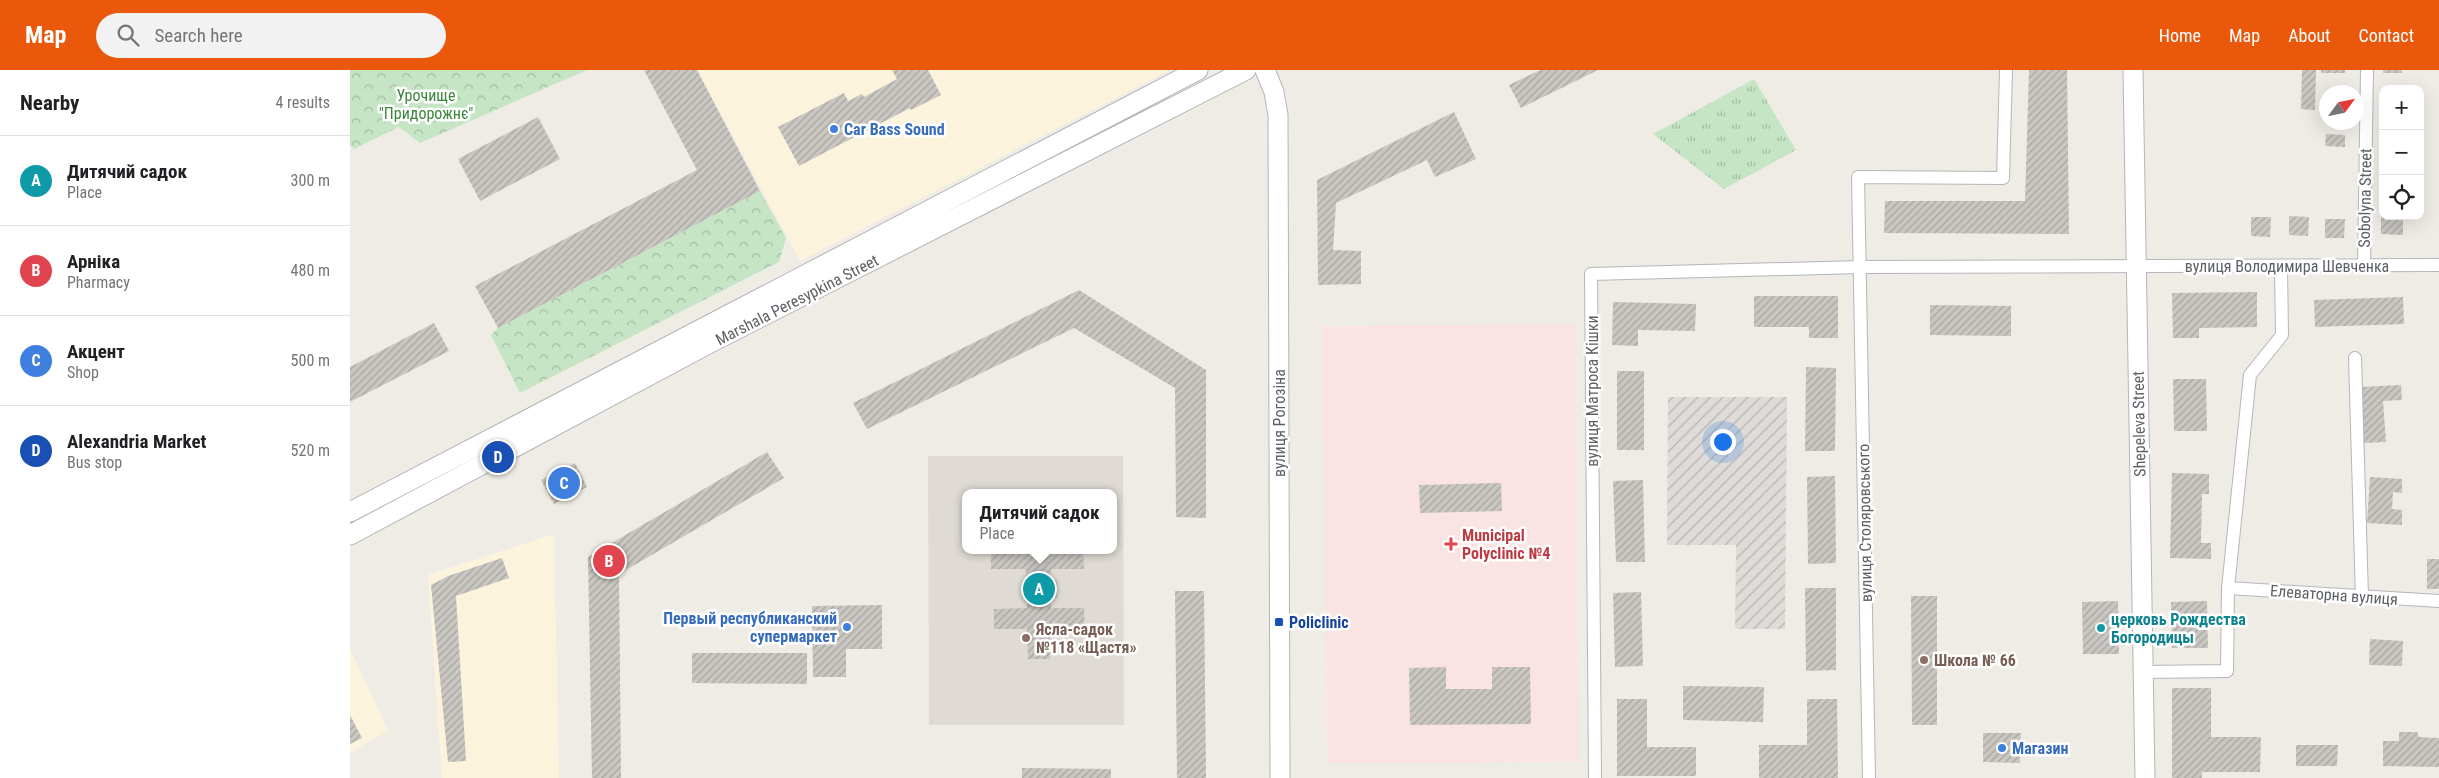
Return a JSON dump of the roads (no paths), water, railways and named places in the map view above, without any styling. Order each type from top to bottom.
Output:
[{"type":"main road","name":"Marshala Peresypkina Street","points":[[350,512],[1198,70]]},
{"type":"main road","name":"Marshala Peresypkina Street","points":[[350,535],[710,344],[1246,70]]},
{"type":"main road","name":"вулиця Рогозіна","points":[[1266,70],[1274,92],[1278,115],[1280,778]]},
{"type":"main road","name":"Shepeleva Street","points":[[2133,70],[2145,778]]},
{"type":"street","name":"вулиця Столяровського","points":[[1869,778],[1858,177],[2002,178],[2006,70]]},
{"type":"street","name":"Sobolyna Street","points":[[2364,266],[2367,70]]},
{"type":"street","name":"вулиця Володимира Шевченка","points":[[1860,267],[2439,265]]},
{"type":"street","points":[[2143,672],[2227,671],[2228,588],[2250,375],[2282,335],[2281,266]]},
{"type":"street","name":"вулиця Матроса Кішки","points":[[1595,778],[1590,274],[1860,267]]},
{"type":"street","points":[[2355,358],[2362,597]]},
{"type":"street","name":"Елеваторна вулиця","points":[[2228,588],[2439,601]]},
{"type":"place","name":"Car Bass Sound","points":[[834,129]]},
{"type":"place","name":"Alexandria Market","points":[[498,457]]},
{"type":"place","name":"Акцент","points":[[564,483]]},
{"type":"place","name":"Municipal Polyclinic №4","points":[[1451,544]]},
{"type":"place","name":"Арніка","points":[[609,561]]},
{"type":"place","name":"Дитячий садок","points":[[1039,589]]},
{"type":"place","name":"Policlinic","points":[[1279,622]]},
{"type":"place","name":"Первый республиканский супермаркет","points":[[847,627]]},
{"type":"place","name":"церковь Рождества Богородицы","points":[[2101,628]]},
{"type":"place","name":"Ясла-садок №118 «Щастя»","points":[[1026,638]]},
{"type":"place","name":"Школа № 66","points":[[1924,660]]},
{"type":"place","name":"Магазин","points":[[2002,748]]},
{"type":"park label","name":"Урочище \"Придорожнє\"","points":[[426,104]]}]
